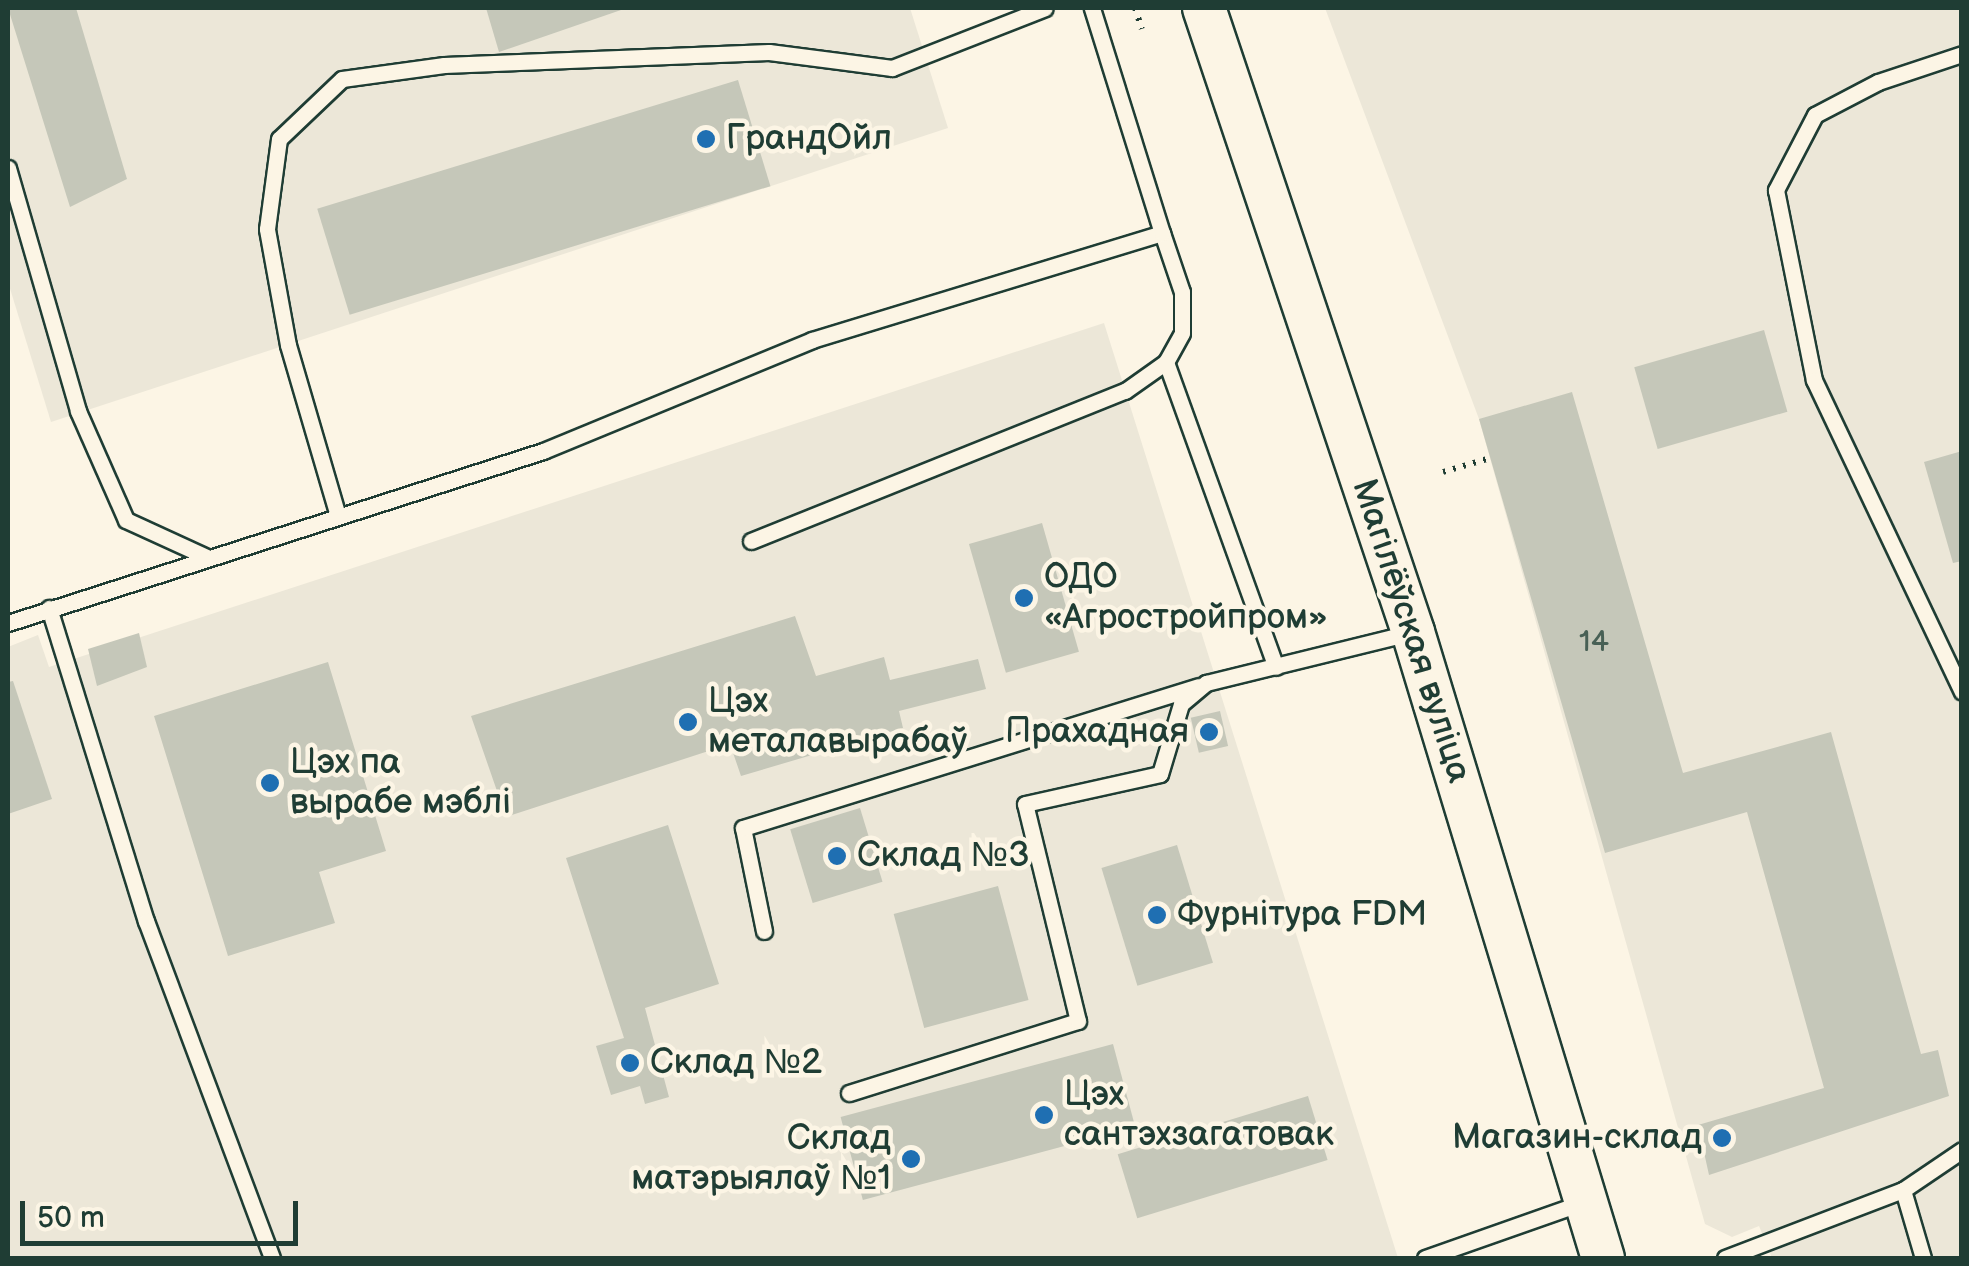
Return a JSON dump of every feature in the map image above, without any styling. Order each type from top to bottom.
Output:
[{"type":"street","name":"Магілёўская вуліца","points":[[1204,8],[1414,632],[1603,1258]]},
{"type":"lane","points":[[338,516],[288,344],[267,228],[279,138],[342,80],[444,64],[769,52],[892,68],[1045,8]]},
{"type":"lane","points":[[751,540],[1125,391],[1166,362],[1182,332],[1182,292],[1092,8]]},
{"type":"lane","points":[[1962,54],[1878,82],[1815,115],[1776,190],[1814,380],[1962,692]]},
{"type":"lane","points":[[8,168],[78,412],[126,520],[209,558]]},
{"type":"lane","points":[[8,623],[544,452],[812,340],[1162,233]]},
{"type":"lane","points":[[1166,362],[1276,666]]},
{"type":"lane","points":[[50,608],[146,921],[272,1258]]},
{"type":"lane","points":[[764,931],[743,828],[1206,684],[1414,632]]},
{"type":"lane","points":[[849,1092],[1078,1021],[1025,804],[1160,774],[1181,704],[1206,684]]},
{"type":"lane","points":[[1725,1258],[1903,1190],[1962,1150]]},
{"type":"lane","points":[[1903,1190],[1923,1258]]},
{"type":"lane","points":[[1425,1258],[1588,1201]]},
{"type":"path","points":[[1135,8],[1142,29]]},
{"type":"path","points":[[1443,472],[1490,458]]},
{"type":"shaded area","points":[[8,8],[910,8],[948,128],[51,422],[8,282]]},
{"type":"shaded area","points":[[1325,8],[1961,8],[1961,1258],[1772,1258],[1759,1226],[1732,1237],[1705,1224],[1479,419]]},
{"type":"shaded area","points":[[1104,323],[1398,1258],[8,1258],[8,647],[38,635],[49,667]]},
{"type":"building","points":[[8,8],[76,8],[127,179],[70,207]]},
{"type":"building","points":[[486,8],[620,8],[621,10],[499,52]]},
{"type":"building","points":[[738,80],[770,186],[350,315],[317,209]]},
{"type":"building","points":[[1764,330],[1787,412],[1658,449],[1634,367]]},
{"type":"building","points":[[1572,392],[1683,773],[1831,732],[1921,1054],[1938,1050],[1949,1096],[1709,1175],[1698,1125],[1824,1088],[1747,812],[1605,853],[1479,419]]},
{"type":"building","points":[[1962,451],[1962,561],[1953,563],[1924,462]]},
{"type":"building","name":"ОДО «Агростройпром»","points":[[1042,523],[1079,652],[1006,673],[969,544]]},
{"type":"building","name":"Цэх металавырабаў","points":[[795,616],[816,676],[884,657],[890,680],[978,659],[986,689],[899,711],[903,728],[741,776],[730,744],[506,817],[471,716]]},
{"type":"building","points":[[139,633],[147,667],[97,686],[88,649]]},
{"type":"building","name":"Цэх па вырабе мэблі","points":[[328,662],[386,851],[319,872],[335,923],[228,956],[154,716]]},
{"type":"building","points":[[13,681],[52,799],[8,814],[8,682]]},
{"type":"building","name":"Прахадная","points":[[1220,711],[1228,746],[1199,753],[1191,718]]},
{"type":"building","name":"Склад №3","points":[[860,808],[883,882],[813,903],[790,829]]},
{"type":"building","points":[[668,825],[719,984],[645,1008],[669,1097],[645,1104],[640,1086],[611,1095],[596,1046],[624,1038],[566,858]]},
{"type":"building","name":"Фурнітура FDM","points":[[1177,845],[1213,963],[1137,986],[1101,868]]},
{"type":"building","points":[[998,886],[1029,1000],[924,1028],[894,914]]},
{"type":"building","points":[[1113,1044],[1135,1127],[863,1200],[841,1117]]},
{"type":"building","points":[[1308,1096],[1328,1160],[1137,1218],[1118,1154]]},
{"type":"place","name":"ГрандОйл","points":[[706,139]]},
{"type":"place","name":"ОДО «Агростройпром»","points":[[1024,598]]},
{"type":"place","name":"Цэх металавырабаў","points":[[688,722]]},
{"type":"place","name":"Прахадная","points":[[1209,732]]},
{"type":"place","name":"Цэх па вырабе мэблі","points":[[270,783]]},
{"type":"place","name":"Склад №3","points":[[837,856]]},
{"type":"place","name":"Фурнітура FDM","points":[[1157,915]]},
{"type":"place","name":"Склад №2","points":[[630,1063]]},
{"type":"place","name":"Цэх сантэхзагатовак","points":[[1044,1115]]},
{"type":"place","name":"Магазин-склад","points":[[1722,1138]]},
{"type":"place","name":"Склад матэрыялаў №1","points":[[911,1159]]}]
